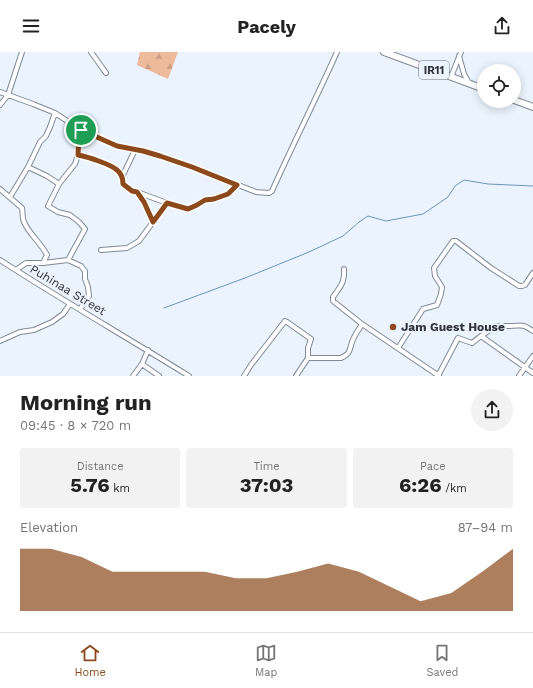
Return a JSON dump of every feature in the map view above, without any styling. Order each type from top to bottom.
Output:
[{"type":"main road","name":"IR11","points":[[384,52],[391,53],[477,86]]},
{"type":"main road","points":[[521,103],[533,107]]},
{"type":"street","points":[[0,105],[8,95],[22,52]]},
{"type":"street","points":[[91,52],[98,64],[106,73]]},
{"type":"street","points":[[0,92],[55,113],[81,130],[117,146],[160,156],[256,192],[269,193],[272,191],[337,52]]},
{"type":"street","points":[[451,77],[460,54]]},
{"type":"street","points":[[460,54],[464,74],[469,83]]},
{"type":"street","points":[[10,197],[28,167],[40,142],[46,136],[55,113]]},
{"type":"street","points":[[68,260],[85,229],[70,215],[58,212],[48,206],[59,184],[75,164],[78,155],[79,136],[81,130]]},
{"type":"street","points":[[122,177],[135,150]]},
{"type":"street","points":[[78,155],[87,157],[117,170],[122,177],[123,184],[132,191],[188,209],[205,200],[214,199],[228,194],[237,185]]},
{"type":"street","points":[[28,167],[47,176],[59,184]]},
{"type":"street","points":[[0,189],[22,208],[24,221],[29,231],[43,247],[47,255],[43,263]]},
{"type":"street","points":[[137,192],[144,202],[153,222]]},
{"type":"street","points":[[101,250],[127,248],[139,241],[167,203]]},
{"type":"street","points":[[398,348],[423,309],[437,305],[442,288],[435,276],[434,268],[453,241],[519,286],[525,285],[533,274]]},
{"type":"street","name":"Puhinaa Street","points":[[0,260],[189,376]]},
{"type":"street","points":[[16,270],[26,263],[43,263],[68,260],[81,266],[85,271],[85,280],[88,286],[89,296],[80,310]]},
{"type":"street","points":[[344,269],[345,277],[333,297],[333,300],[362,324],[438,376],[458,338],[472,343],[481,336],[500,326],[524,325],[533,331]]},
{"type":"street","points":[[0,341],[20,332],[34,330],[52,322],[63,314],[70,304]]},
{"type":"street","points":[[244,376],[285,322],[311,339],[308,348],[308,358],[296,376]]},
{"type":"street","points":[[308,358],[341,358],[350,351],[352,342],[362,324]]},
{"type":"street","points":[[481,336],[533,373]]},
{"type":"street","points":[[133,376],[142,364],[148,350]]},
{"type":"street","points":[[519,376],[533,356]]},
{"type":"street","points":[[142,364],[159,376]]},
{"type":"green space","points":[[140,52],[178,52],[168,79],[137,65]]},
{"type":"waterway","points":[[164,308],[309,252],[343,236],[368,216],[386,221],[423,214],[448,197],[455,186],[464,180],[488,184],[533,186]]},
{"type":"place","name":"Jam Guest House","points":[[393,327]]},
{"type":"route","points":[[81,130],[117,146],[160,156],[237,185],[228,194],[214,199],[205,200],[188,209],[167,203],[153,222],[150,212],[144,202],[137,192],[132,191],[123,184],[122,177],[117,170],[87,157],[78,155],[79,136],[81,130]]}]
